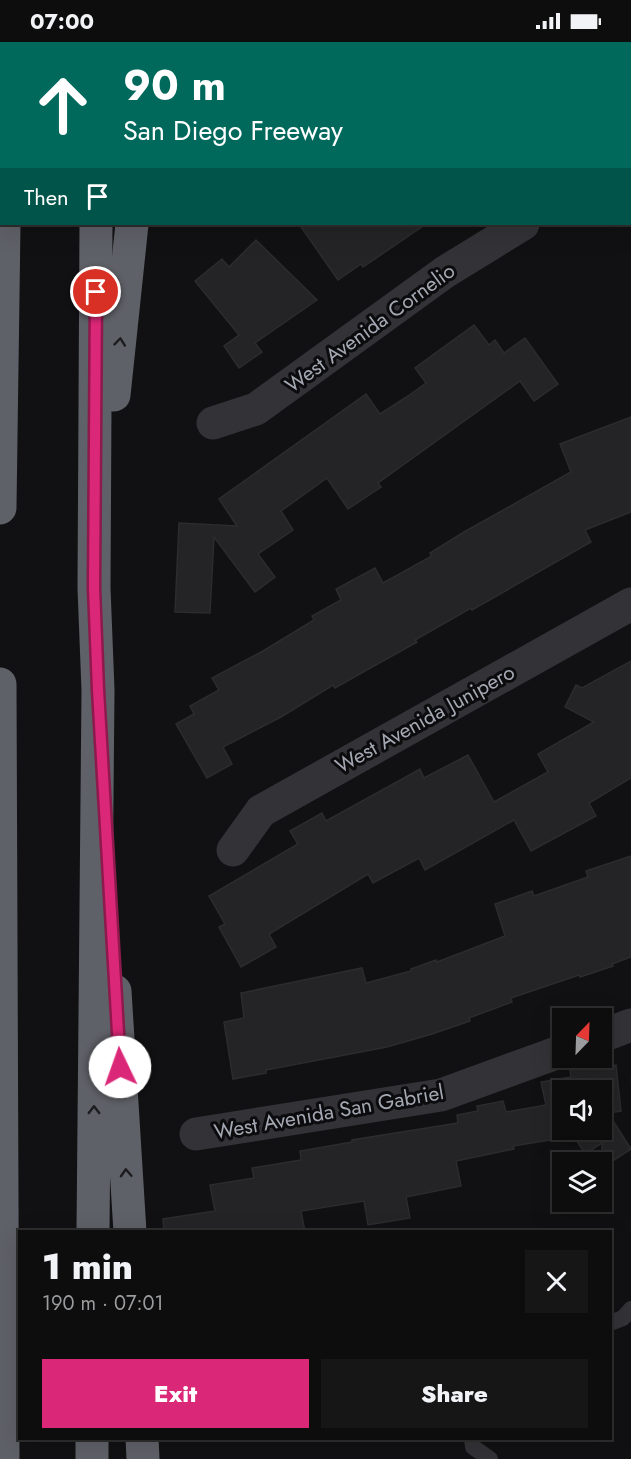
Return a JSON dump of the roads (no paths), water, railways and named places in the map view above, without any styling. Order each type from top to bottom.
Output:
[{"type":"highway","points":[[0,508],[4,225]]},
{"type":"highway","points":[[96,225],[94,588],[130,1230]]},
{"type":"highway","points":[[94,588],[132,225]]},
{"type":"highway","points":[[0,684],[3,1459]]},
{"type":"highway","points":[[93,1230],[98,690]]},
{"type":"highway","points":[[92,1440],[92,1459]]},
{"type":"highway","points":[[142,1440],[143,1459]]},
{"type":"street","name":"West Avenida Cornelio","points":[[213,423],[256,409],[445,272],[520,225]]},
{"type":"street","name":"West Avenida Junipero","points":[[233,850],[261,811],[631,604]]},
{"type":"street","points":[[612,1032],[631,1025]]},
{"type":"street","name":"West Avenida San Gabriel","points":[[196,1134],[441,1095],[552,1055]]},
{"type":"lane","points":[[612,1322],[623,1318],[631,1309]]},
{"type":"lane","points":[[472,1440],[473,1447],[490,1459]]}]
